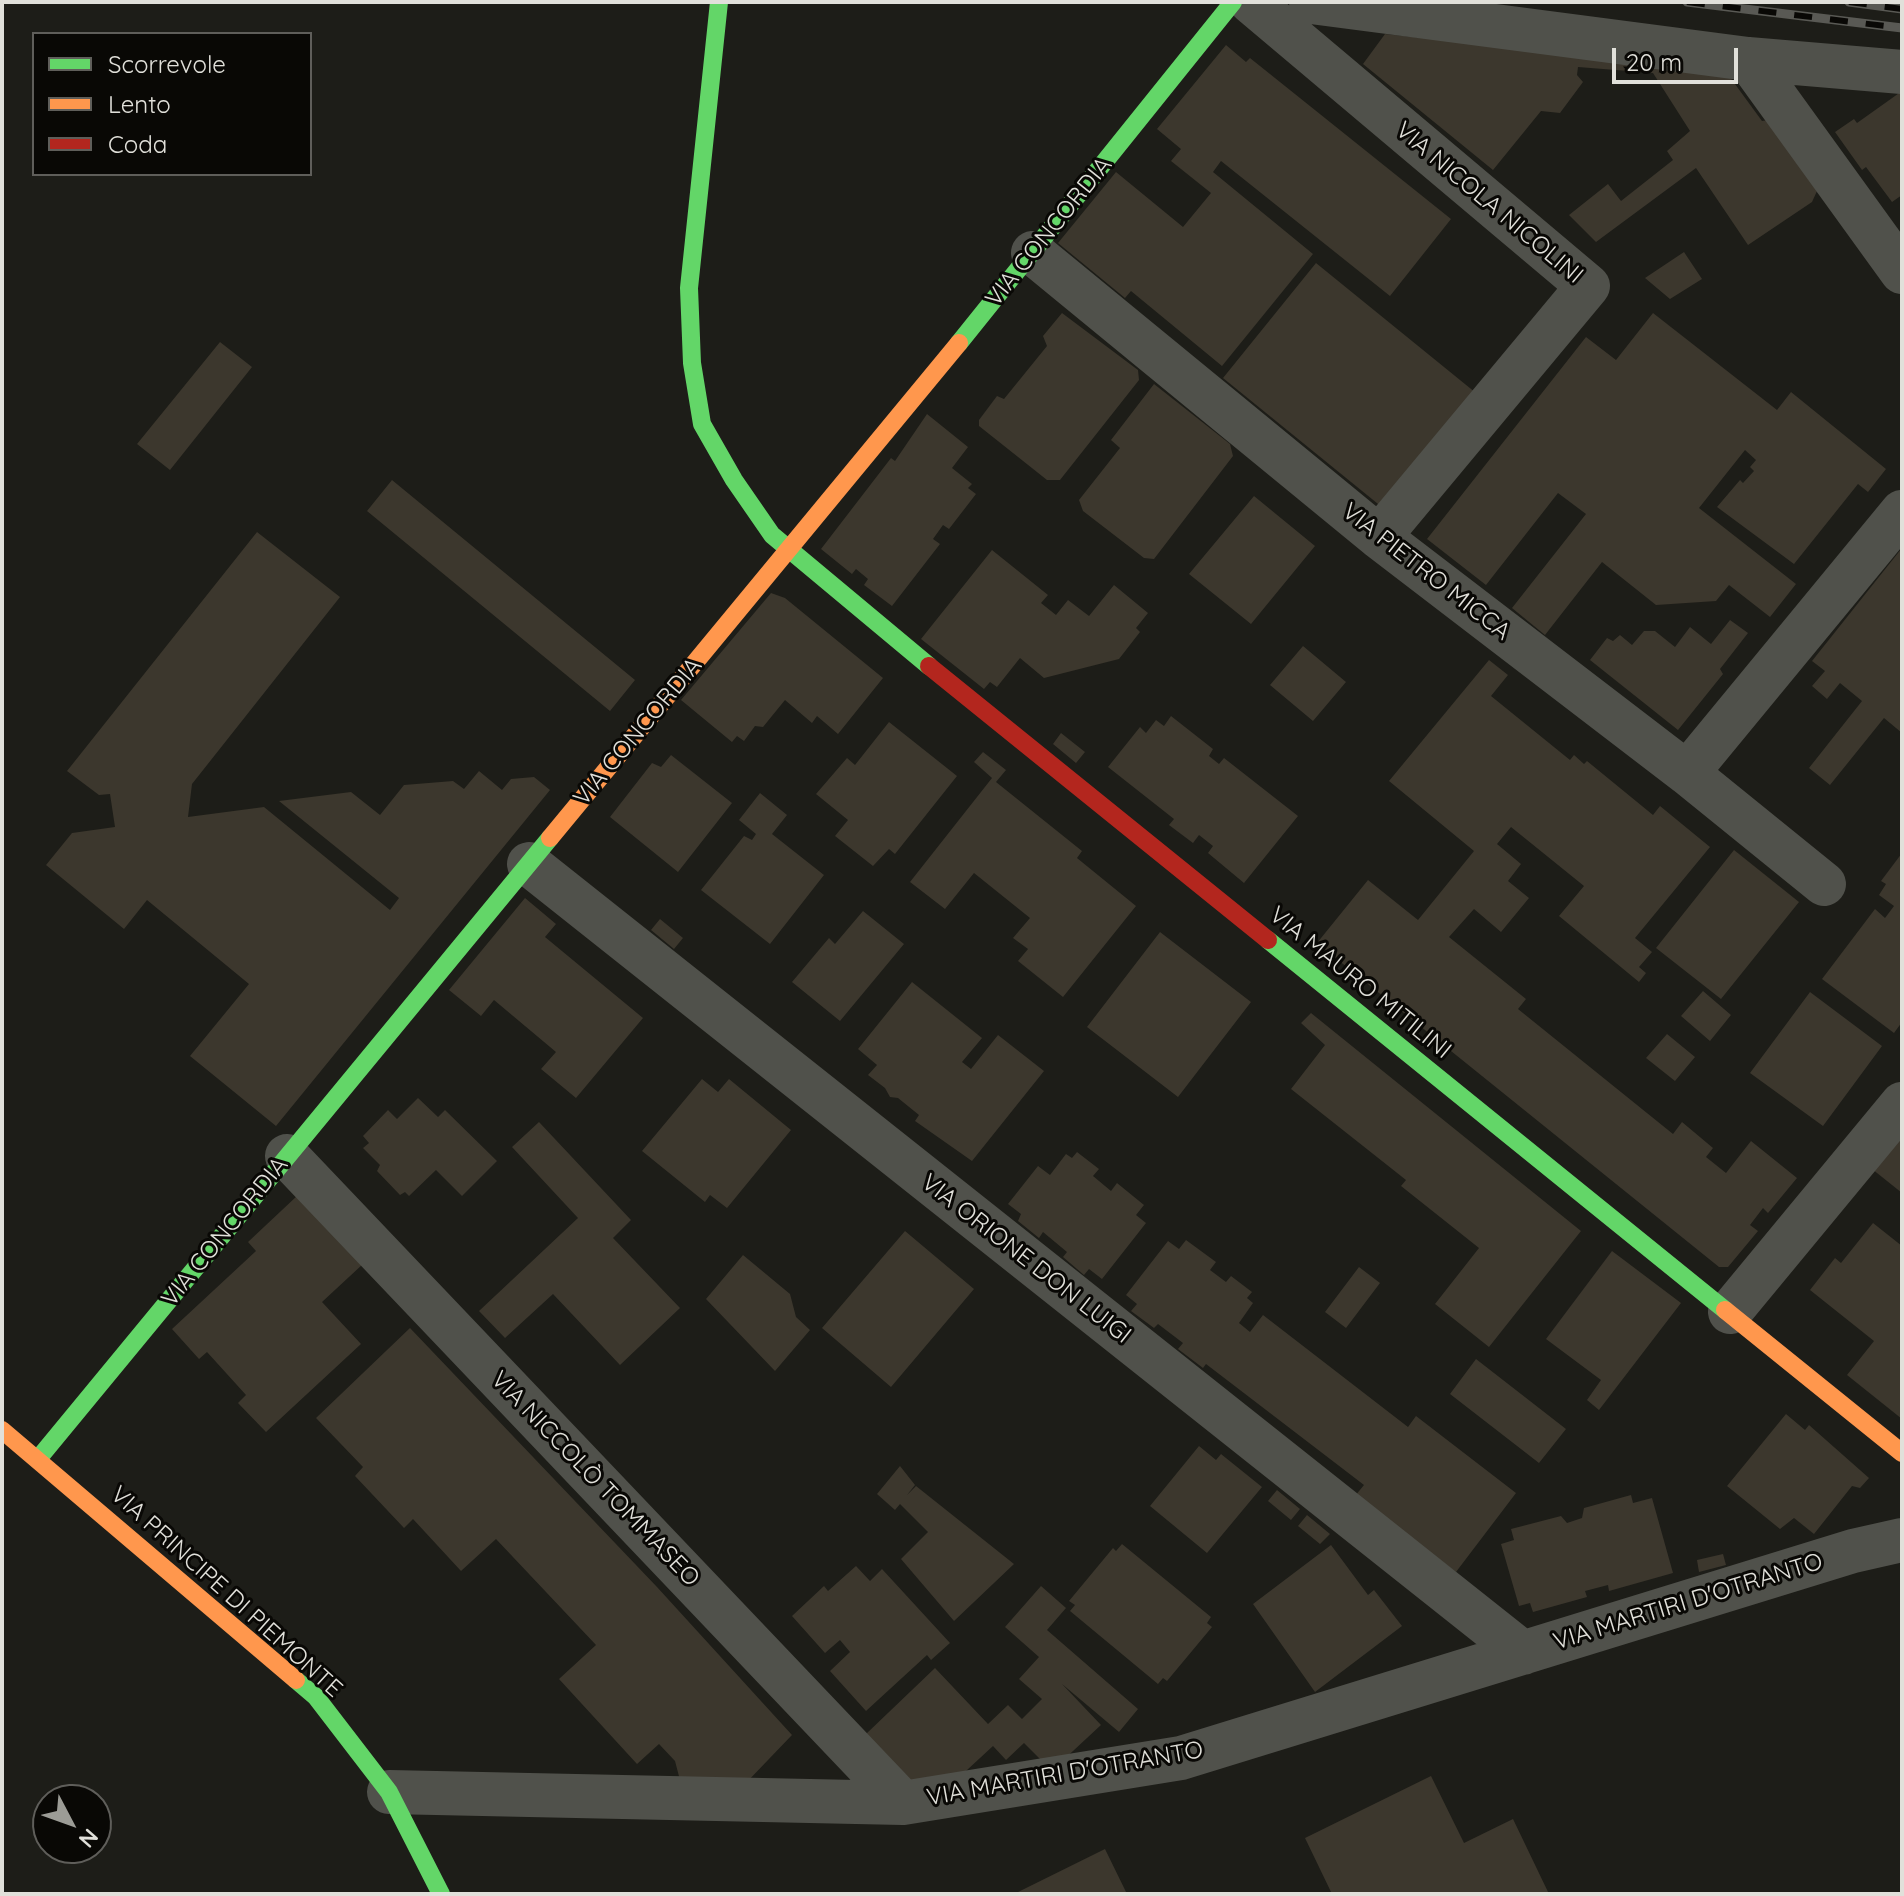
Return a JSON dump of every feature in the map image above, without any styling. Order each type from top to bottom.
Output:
[{"type":"street","name":"VIA MAURO MITILINI","points":[[719,2],[689,288],[692,363],[702,424],[754,511],[787,551],[1902,1453]]},
{"type":"street","name":"VIA CONCORDIA","points":[[38,1459],[1033,253],[1233,2]]},
{"type":"street","name":"VIA NICOLA NICOLINI","points":[[1251,2],[1588,286],[1379,537]]},
{"type":"street","points":[[1311,2],[1748,59],[1902,72]]},
{"type":"street","points":[[1748,59],[1902,272]]},
{"type":"street","name":"VIA PIETRO MICCA","points":[[1033,253],[1379,537],[1687,773],[1824,884]]},
{"type":"street","points":[[1687,773],[1902,512]]},
{"type":"street","name":"VIA ORIONE DON LUIGI","points":[[529,864],[1523,1653]]},
{"type":"street","points":[[1730,1312],[1902,1104]]},
{"type":"street","name":"VIA NICCOLÒ TOMMASEO","points":[[287,1156],[903,1803]]},
{"type":"street","name":"VIA PRINCIPE DI PIEMONTE","points":[[2,1430],[316,1697],[389,1792],[441,1894]]},
{"type":"street","name":"VIA MARTIRI D'OTRANTO","points":[[389,1792],[903,1803],[1181,1758],[1853,1551],[1902,1540]]},
{"type":"building","points":[[1385,34],[1724,69],[1762,121],[1768,120],[1817,191],[1812,202],[1748,245],[1696,168],[1596,242],[1569,215],[1608,184],[1621,201],[1673,160],[1667,151],[1690,131],[1653,73],[1578,67],[1577,75],[1583,82],[1560,113],[1541,111],[1493,170],[1363,64]]},
{"type":"building","points":[[1226,45],[1246,62],[1250,58],[1451,219],[1390,296],[1221,161],[1213,172],[1313,254],[1222,366],[1131,291],[1125,298],[1058,243],[1116,172],[1183,227],[1211,193],[1171,161],[1181,149],[1157,129]]},
{"type":"building","points":[[1902,91],[1902,195],[1892,202],[1866,167],[1862,170],[1835,132],[1854,119],[1857,123]]},
{"type":"building","points":[[1684,252],[1702,279],[1670,299],[1645,278]]},
{"type":"building","points":[[1316,263],[1476,393],[1383,508],[1223,378]]},
{"type":"building","points":[[1062,313],[1138,370],[1139,380],[1060,480],[1047,480],[979,426],[979,420],[997,396],[1004,399],[1047,346],[1043,336]]},
{"type":"building","points":[[1653,313],[1777,410],[1791,392],[1886,469],[1868,492],[1858,484],[1794,564],[1717,507],[1740,480],[1743,483],[1754,471],[1750,467],[1756,460],[1745,450],[1699,508],[1796,584],[1770,617],[1729,585],[1716,601],[1656,605],[1602,562],[1545,635],[1512,608],[1586,514],[1558,493],[1486,585],[1427,539],[1586,337],[1616,360]]},
{"type":"building","points":[[220,342],[252,367],[170,470],[137,444]]},
{"type":"building","points":[[1154,384],[1230,444],[1233,456],[1154,559],[1144,558],[1083,511],[1079,500],[1120,448],[1111,440]]},
{"type":"building","points":[[927,414],[968,447],[952,468],[972,484],[968,488],[976,494],[949,529],[943,525],[933,539],[940,544],[892,606],[864,585],[868,579],[856,569],[852,574],[821,549],[891,458],[895,461]]},
{"type":"building","points":[[392,480],[635,680],[610,711],[367,511]]},
{"type":"building","points":[[1254,496],[1315,546],[1251,624],[1189,574]]},
{"type":"building","points":[[257,532],[340,597],[192,784],[188,817],[264,807],[390,910],[399,898],[279,801],[351,792],[380,815],[404,785],[453,781],[464,789],[479,771],[502,790],[511,779],[534,777],[550,790],[276,1126],[190,1056],[249,984],[147,900],[124,929],[46,865],[72,833],[115,827],[110,794],[99,795],[67,771]]},
{"type":"building","points":[[1902,548],[1902,733],[1884,718],[1830,785],[1809,768],[1862,701],[1840,683],[1827,699],[1812,686],[1825,671],[1812,661]]},
{"type":"building","points":[[992,550],[1048,595],[1041,603],[1056,615],[1068,600],[1089,616],[1114,585],[1148,613],[1136,628],[1140,632],[1119,659],[1044,678],[1020,658],[997,687],[990,682],[984,689],[921,639]]},
{"type":"building","points":[[771,593],[785,598],[883,678],[838,734],[817,716],[812,723],[785,700],[763,727],[755,726],[744,741],[737,736],[732,742],[681,700]]},
{"type":"building","points":[[1730,620],[1748,633],[1720,669],[1723,674],[1678,730],[1590,660],[1607,638],[1613,641],[1620,635],[1632,645],[1644,631],[1655,631],[1675,647],[1690,627],[1711,644]]},
{"type":"building","points":[[1303,646],[1346,682],[1313,721],[1270,685]]},
{"type":"building","points":[[1489,660],[1508,675],[1491,696],[1570,760],[1574,755],[1584,764],[1587,761],[1653,815],[1660,806],[1710,847],[1635,938],[1652,952],[1639,967],[1646,973],[1639,982],[1559,916],[1584,886],[1511,827],[1497,844],[1521,864],[1508,881],[1529,898],[1501,932],[1474,909],[1449,937],[1526,999],[1518,1009],[1673,1134],[1682,1122],[1713,1148],[1706,1157],[1726,1173],[1751,1141],[1797,1178],[1768,1213],[1763,1208],[1750,1225],[1758,1231],[1728,1267],[1719,1267],[1317,943],[1368,880],[1418,920],[1474,851],[1389,781]]},
{"type":"building","points":[[1171,716],[1213,749],[1209,756],[1219,764],[1224,758],[1298,816],[1244,883],[1208,853],[1213,846],[1199,835],[1193,843],[1169,825],[1174,819],[1108,767],[1140,727],[1146,733],[1156,720],[1164,726]]},
{"type":"building","points":[[889,722],[957,776],[895,854],[889,849],[873,866],[835,836],[848,820],[816,794],[847,758],[855,765]]},
{"type":"building","points":[[1061,733],[1085,752],[1076,763],[1053,744]]},
{"type":"building","points":[[983,752],[1006,770],[996,782],[1082,851],[1077,858],[1136,906],[1063,997],[1018,961],[1028,949],[1013,938],[1030,918],[974,873],[945,909],[910,882],[992,778],[974,762]]},
{"type":"building","points":[[671,755],[732,803],[678,872],[610,817],[652,763],[661,767]]},
{"type":"building","points":[[760,793],[787,815],[772,834],[824,875],[770,944],[701,890],[744,836],[752,840],[756,834],[739,820]]},
{"type":"building","points":[[1734,850],[1799,902],[1721,999],[1656,948]]},
{"type":"building","points":[[1902,853],[1902,1022],[1894,1033],[1822,979],[1875,909],[1885,918],[1894,906],[1879,895],[1886,884],[1881,881]]},
{"type":"building","points":[[525,898],[556,924],[545,937],[643,1018],[576,1098],[541,1069],[556,1052],[494,1000],[481,1016],[449,990]]},
{"type":"building","points":[[863,911],[904,944],[840,1021],[792,982],[829,938],[835,944]]},
{"type":"building","points":[[660,919],[683,938],[674,949],[651,930]]},
{"type":"building","points":[[1160,932],[1251,1002],[1178,1097],[1087,1027]]},
{"type":"building","points":[[912,982],[982,1038],[962,1062],[971,1069],[998,1035],[1044,1071],[972,1161],[915,1121],[919,1115],[898,1098],[890,1097],[885,1088],[868,1075],[877,1065],[858,1049]]},
{"type":"building","points":[[1703,991],[1731,1015],[1710,1041],[1681,1016]]},
{"type":"building","points":[[1810,992],[1882,1046],[1823,1126],[1750,1073]]},
{"type":"building","points":[[1311,1013],[1581,1231],[1489,1347],[1435,1304],[1479,1248],[1401,1186],[1406,1180],[1291,1089],[1325,1045],[1301,1023]]},
{"type":"building","points":[[1667,1034],[1695,1057],[1675,1081],[1646,1058]]},
{"type":"building","points":[[702,1079],[718,1092],[729,1079],[791,1130],[727,1208],[710,1195],[705,1202],[642,1151]]},
{"type":"building","points":[[418,1098],[438,1117],[445,1110],[497,1161],[462,1196],[436,1170],[409,1196],[405,1192],[400,1195],[377,1171],[380,1165],[363,1148],[369,1143],[363,1136],[388,1110],[397,1119]]},
{"type":"building","points":[[539,1122],[631,1220],[613,1238],[680,1308],[620,1365],[553,1294],[505,1338],[479,1311],[578,1218],[512,1147]]},
{"type":"building","points":[[1902,1132],[1902,1193],[1872,1169]]},
{"type":"building","points":[[1077,1152],[1099,1169],[1093,1176],[1111,1191],[1117,1183],[1144,1205],[1136,1215],[1146,1223],[1102,1279],[1089,1269],[1084,1275],[1063,1257],[1067,1252],[1043,1232],[1039,1238],[1018,1221],[1021,1214],[1008,1204],[1038,1166],[1050,1175],[1066,1154],[1072,1158]]},
{"type":"building","points":[[298,1195],[363,1264],[322,1302],[361,1344],[266,1432],[238,1403],[246,1395],[207,1352],[199,1359],[172,1329],[256,1251],[248,1242]]},
{"type":"building","points":[[1873,1223],[1902,1246],[1902,1419],[1847,1375],[1874,1341],[1810,1290],[1835,1258],[1841,1263]]},
{"type":"building","points":[[905,1231],[974,1289],[891,1387],[822,1328]]},
{"type":"building","points":[[1186,1240],[1216,1262],[1210,1270],[1226,1282],[1231,1276],[1252,1292],[1247,1298],[1253,1303],[1239,1323],[1250,1332],[1263,1315],[1408,1427],[1416,1416],[1516,1493],[1456,1572],[1355,1496],[1364,1485],[1206,1364],[1203,1368],[1178,1349],[1183,1343],[1158,1324],[1154,1328],[1131,1311],[1137,1304],[1126,1295],[1168,1241],[1179,1249]]},
{"type":"building","points":[[1612,1251],[1681,1303],[1599,1410],[1587,1400],[1601,1380],[1546,1339]]},
{"type":"building","points":[[743,1255],[790,1294],[796,1317],[810,1330],[775,1371],[706,1299]]},
{"type":"building","points":[[1359,1267],[1380,1283],[1346,1328],[1325,1312]]},
{"type":"building","points":[[410,1328],[657,1587],[792,1735],[745,1784],[681,1784],[675,1761],[659,1744],[637,1764],[559,1679],[596,1645],[496,1539],[461,1571],[413,1519],[404,1528],[355,1476],[363,1467],[316,1418]]},
{"type":"building","points":[[1476,1359],[1566,1429],[1539,1463],[1450,1394]]},
{"type":"building","points":[[1786,1414],[1805,1430],[1809,1425],[1869,1478],[1860,1488],[1852,1486],[1814,1534],[1794,1518],[1780,1529],[1727,1486]]},
{"type":"building","points":[[1199,1446],[1216,1460],[1221,1454],[1262,1487],[1207,1553],[1150,1506]]},
{"type":"building","points":[[900,1466],[915,1485],[907,1495],[916,1486],[1014,1564],[954,1621],[901,1559],[928,1532],[900,1504],[895,1510],[877,1494]]},
{"type":"building","points":[[1277,1490],[1300,1509],[1291,1520],[1268,1501]]},
{"type":"building","points":[[1631,1495],[1633,1503],[1652,1498],[1673,1573],[1609,1591],[1608,1585],[1585,1591],[1587,1597],[1533,1612],[1530,1603],[1519,1606],[1501,1544],[1514,1540],[1511,1529],[1561,1516],[1567,1523],[1582,1518],[1584,1508]]},
{"type":"building","points":[[1307,1515],[1330,1534],[1320,1544],[1298,1526]]},
{"type":"building","points":[[1122,1544],[1211,1617],[1207,1623],[1212,1627],[1167,1681],[1163,1678],[1158,1684],[1070,1611],[1075,1605],[1069,1601],[1113,1548],[1116,1551]]},
{"type":"building","points":[[1331,1545],[1368,1595],[1374,1590],[1402,1626],[1315,1692],[1253,1604]]},
{"type":"building","points":[[1723,1554],[1726,1565],[1699,1572],[1697,1560]]},
{"type":"building","points":[[856,1566],[870,1581],[882,1569],[950,1643],[931,1660],[927,1655],[866,1711],[830,1671],[850,1652],[840,1640],[825,1653],[792,1616],[824,1586],[828,1591]]},
{"type":"building","points":[[1041,1586],[1066,1608],[1047,1630],[1138,1709],[1119,1732],[1062,1684],[1101,1725],[1059,1764],[1043,1762],[1024,1743],[1006,1760],[993,1746],[953,1783],[913,1784],[866,1734],[935,1668],[988,1724],[1008,1705],[1022,1719],[1042,1699],[1019,1679],[1039,1657],[1005,1627]]},
{"type":"building","points":[[1431,1776],[1464,1843],[1513,1819],[1549,1894],[1332,1894],[1305,1838]]},
{"type":"building","points":[[1105,1849],[1127,1894],[1014,1894]]},
{"type":"railway","points":[[1687,2],[1902,28]]},
{"type":"railway","points":[[1849,2],[1902,9]]},
{"type":"traffic: fast","points":[[719,2],[689,288],[692,363],[702,424],[734,480],[772,535],[929,666]]},
{"type":"traffic: fast","points":[[959,343],[1233,2]]},
{"type":"traffic: fast","points":[[38,1459],[550,838]]},
{"type":"traffic: fast","points":[[1268,940],[1725,1310]]},
{"type":"traffic: fast","points":[[296,1680],[316,1697],[389,1792],[441,1894]]},
{"type":"traffic: slow","points":[[550,838],[959,343]]},
{"type":"traffic: slow","points":[[1725,1310],[1902,1453]]},
{"type":"traffic: slow","points":[[2,1430],[296,1680]]},
{"type":"traffic: jam","points":[[929,666],[1268,940]]}]
